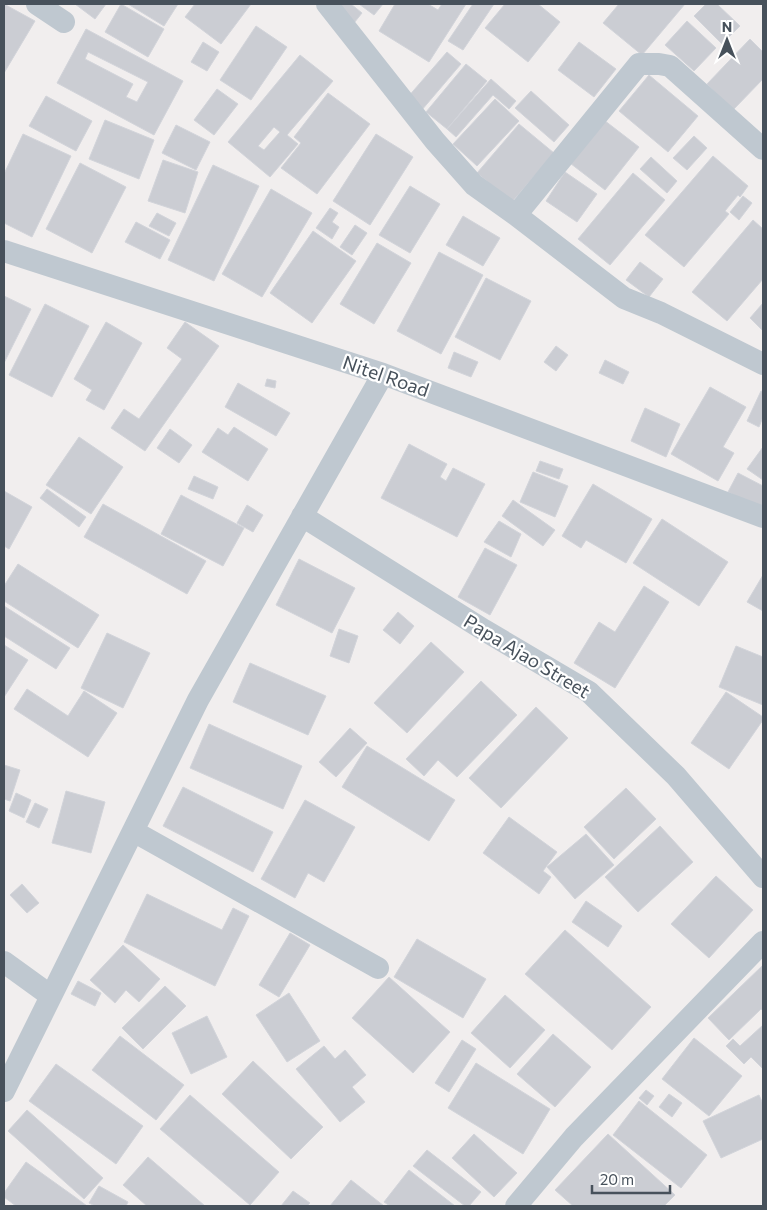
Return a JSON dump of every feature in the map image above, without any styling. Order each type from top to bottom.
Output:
[{"type":"street","points":[[38,4],[64,22]]},
{"type":"street","points":[[327,4],[435,141],[474,185],[624,298],[661,313],[763,364]]},
{"type":"street","points":[[516,215],[639,64],[670,66],[763,149]]},
{"type":"street","name":"Nitel Road","points":[[4,251],[383,374],[763,516]]},
{"type":"street","points":[[4,1091],[198,700],[383,374]]},
{"type":"street","name":"Papa Ajao Street","points":[[302,516],[484,630],[589,692],[676,776],[763,877]]},
{"type":"street","points":[[133,831],[378,968]]},
{"type":"street","points":[[516,1206],[574,1137],[763,942]]},
{"type":"street","points":[[4,962],[51,996]]},
{"type":"building","points":[[4,4],[35,21],[4,73]]},
{"type":"building","points":[[75,4],[106,4],[95,19]]},
{"type":"building","points":[[121,4],[164,29],[148,57],[105,32]]},
{"type":"building","points":[[128,4],[178,4],[164,26]]},
{"type":"building","points":[[195,4],[251,4],[221,44],[185,17]]},
{"type":"building","points":[[332,4],[351,4],[362,13],[354,23]]},
{"type":"building","points":[[359,4],[383,4],[374,15]]},
{"type":"building","points":[[395,4],[428,4],[438,10],[442,4],[466,4],[429,62],[379,31]]},
{"type":"building","points":[[473,4],[494,4],[463,50],[448,41]]},
{"type":"building","points":[[505,4],[538,4],[560,22],[528,62],[485,28]]},
{"type":"building","points":[[619,4],[685,4],[642,55],[603,23]]},
{"type":"building","points":[[706,4],[717,4],[740,26],[722,44],[694,16]]},
{"type":"building","points":[[687,21],[716,48],[694,71],[665,45]]},
{"type":"building","points":[[256,26],[287,47],[251,100],[220,80]]},
{"type":"building","points":[[86,29],[183,81],[154,135],[57,83]],"holes":[[[88,52],[148,82],[137,102],[126,97],[133,84],[85,59]]]},
{"type":"building","points":[[750,39],[763,52],[763,79],[733,110],[707,84]]},
{"type":"building","points":[[203,42],[219,52],[207,71],[191,62]]},
{"type":"building","points":[[579,42],[616,69],[594,97],[558,70]]},
{"type":"building","points":[[447,52],[461,64],[421,111],[407,98]]},
{"type":"building","points":[[300,55],[333,81],[287,135],[298,144],[270,177],[228,142]],"holes":[[[274,127],[280,132],[264,150],[258,146]]]},
{"type":"building","points":[[466,64],[487,81],[447,129],[426,112]]},
{"type":"building","points":[[649,75],[698,116],[668,152],[619,111]]},
{"type":"building","points":[[491,79],[516,101],[509,109],[493,95],[456,137],[447,129]]},
{"type":"building","points":[[217,89],[238,104],[214,135],[194,120]]},
{"type":"building","points":[[531,91],[569,125],[554,142],[515,108]]},
{"type":"building","points":[[328,93],[370,124],[317,194],[281,168],[301,143],[294,137]]},
{"type":"building","points":[[46,96],[92,121],[76,151],[29,126]]},
{"type":"building","points":[[495,99],[519,121],[477,166],[453,144]]},
{"type":"building","points":[[600,117],[639,147],[605,190],[566,160]]},
{"type":"building","points":[[105,120],[154,140],[139,179],[89,159]]},
{"type":"building","points":[[519,124],[554,153],[512,202],[477,173]]},
{"type":"building","points":[[176,125],[210,142],[196,170],[162,153]]},
{"type":"building","points":[[23,134],[71,156],[32,237],[4,223],[4,174]]},
{"type":"building","points":[[376,134],[413,157],[370,225],[333,201]]},
{"type":"building","points":[[694,136],[707,148],[687,170],[673,158]]},
{"type":"building","points":[[713,156],[748,186],[740,197],[738,195],[725,211],[729,214],[684,267],[645,235]]},
{"type":"building","points":[[651,157],[677,181],[667,193],[640,169]]},
{"type":"building","points":[[163,160],[198,172],[185,213],[148,201]]},
{"type":"building","points":[[80,163],[126,187],[92,253],[46,229]]},
{"type":"building","points":[[213,165],[259,186],[214,281],[168,260]]},
{"type":"building","points":[[565,172],[597,194],[577,222],[546,201]]},
{"type":"building","points":[[633,173],[665,200],[610,265],[578,239]]},
{"type":"building","points":[[410,186],[440,204],[410,253],[379,235]]},
{"type":"building","points":[[271,189],[312,213],[262,297],[222,274]]},
{"type":"building","points":[[743,196],[752,203],[739,220],[730,212]]},
{"type":"building","points":[[330,208],[338,213],[332,222],[339,227],[332,239],[316,228]]},
{"type":"building","points":[[157,213],[176,223],[169,236],[149,226]]},
{"type":"building","points":[[463,216],[500,238],[483,266],[446,245]]},
{"type":"building","points":[[753,220],[763,229],[763,279],[727,321],[692,292]]},
{"type":"building","points":[[136,222],[170,240],[160,259],[125,242]]},
{"type":"building","points":[[355,225],[367,233],[352,255],[340,247]]},
{"type":"building","points":[[313,231],[356,261],[312,323],[270,293]]},
{"type":"building","points":[[377,243],[411,263],[374,324],[340,304]]},
{"type":"building","points":[[439,252],[483,275],[441,354],[397,331]]},
{"type":"building","points":[[640,262],[663,279],[649,297],[626,280]]},
{"type":"building","points":[[486,278],[531,301],[500,360],[455,337]]},
{"type":"building","points":[[4,296],[31,309],[4,363]]},
{"type":"building","points":[[763,303],[763,331],[750,318]]},
{"type":"building","points":[[45,304],[89,326],[52,397],[9,375]]},
{"type":"building","points":[[106,322],[142,343],[104,410],[86,400],[92,390],[74,379]]},
{"type":"building","points":[[185,322],[219,346],[145,451],[111,428],[124,409],[139,419],[182,359],[167,348]]},
{"type":"building","points":[[556,346],[568,355],[556,371],[544,362]]},
{"type":"building","points":[[454,352],[478,362],[471,377],[448,368]]},
{"type":"building","points":[[605,360],[629,372],[623,384],[599,373]]},
{"type":"building","points":[[267,379],[276,381],[275,388],[265,386]]},
{"type":"building","points":[[238,383],[290,413],[276,436],[225,407]]},
{"type":"building","points":[[710,387],[746,407],[723,447],[734,453],[718,481],[671,454]]},
{"type":"building","points":[[761,391],[763,392],[763,417],[759,427],[747,421]]},
{"type":"building","points":[[645,408],[680,424],[666,457],[631,441]]},
{"type":"building","points":[[234,427],[268,449],[248,481],[202,452],[218,428],[228,435]]},
{"type":"building","points":[[170,429],[192,445],[179,463],[157,448]]},
{"type":"building","points":[[79,437],[123,467],[91,514],[46,485]]},
{"type":"building","points":[[409,444],[447,464],[440,477],[446,481],[453,468],[485,484],[457,537],[381,498]]},
{"type":"building","points":[[763,447],[763,480],[747,469]]},
{"type":"building","points":[[540,461],[563,469],[559,479],[536,471]]},
{"type":"building","points":[[533,472],[568,486],[555,517],[520,502]]},
{"type":"building","points":[[738,473],[763,486],[763,510],[728,492]]},
{"type":"building","points":[[194,476],[218,487],[213,499],[188,489]]},
{"type":"building","points":[[593,484],[652,519],[626,563],[586,540],[581,548],[562,536]]},
{"type":"building","points":[[47,489],[86,517],[79,527],[40,498]]},
{"type":"building","points":[[4,491],[32,507],[9,549],[4,546]]},
{"type":"building","points":[[181,495],[244,528],[223,566],[161,534]]},
{"type":"building","points":[[513,500],[555,530],[543,546],[502,516]]},
{"type":"building","points":[[103,504],[206,561],[187,594],[84,537]]},
{"type":"building","points":[[247,505],[263,515],[253,532],[237,523]]},
{"type":"building","points":[[662,519],[728,562],[699,606],[633,563]]},
{"type":"building","points":[[499,521],[521,534],[511,557],[484,542]]},
{"type":"building","points":[[485,548],[517,565],[490,615],[458,597]]},
{"type":"building","points":[[299,559],[355,588],[332,633],[276,605]]},
{"type":"building","points":[[18,564],[99,615],[78,648],[4,601],[4,586]]},
{"type":"building","points":[[763,575],[763,611],[747,602]]},
{"type":"building","points":[[644,586],[669,602],[615,688],[574,663],[599,622],[615,632]]},
{"type":"building","points":[[4,606],[70,648],[56,669],[4,636]]},
{"type":"building","points":[[398,612],[414,626],[400,644],[383,630]]},
{"type":"building","points":[[339,629],[358,636],[349,663],[330,656]]},
{"type":"building","points":[[107,633],[150,653],[123,708],[81,688]]},
{"type":"building","points":[[431,642],[464,672],[407,733],[374,703]]},
{"type":"building","points":[[4,645],[28,660],[4,697]]},
{"type":"building","points":[[736,646],[763,657],[763,705],[719,687]]},
{"type":"building","points":[[250,663],[326,696],[308,735],[233,702]]},
{"type":"building","points":[[481,681],[517,715],[457,777],[438,760],[424,776],[406,759]]},
{"type":"building","points":[[27,689],[68,716],[84,691],[117,713],[88,757],[14,709]]},
{"type":"building","points":[[726,692],[763,717],[763,720],[729,769],[691,743]]},
{"type":"building","points":[[536,707],[568,738],[501,808],[469,778]]},
{"type":"building","points":[[209,724],[302,766],[283,809],[190,768]]},
{"type":"building","points":[[350,728],[367,743],[336,777],[319,762]]},
{"type":"building","points":[[367,746],[455,800],[429,841],[342,787]]},
{"type":"building","points":[[4,765],[20,770],[10,801],[4,799]]},
{"type":"building","points":[[183,787],[273,832],[253,872],[163,826]]},
{"type":"building","points":[[626,788],[656,819],[614,859],[584,827]]},
{"type":"building","points":[[66,791],[105,802],[91,853],[52,843]]},
{"type":"building","points":[[16,793],[31,800],[24,818],[9,811]]},
{"type":"building","points":[[305,800],[355,827],[324,882],[308,873],[295,898],[261,879]]},
{"type":"building","points":[[35,803],[48,809],[39,828],[26,822]]},
{"type":"building","points":[[509,817],[557,852],[543,871],[551,877],[539,894],[483,853]]},
{"type":"building","points":[[660,826],[693,862],[638,912],[605,877]]},
{"type":"building","points":[[586,834],[614,865],[575,899],[547,867]]},
{"type":"building","points":[[716,876],[753,910],[709,958],[671,924]]},
{"type":"building","points":[[22,884],[39,903],[27,913],[10,895]]},
{"type":"building","points":[[147,894],[222,930],[233,908],[249,916],[215,986],[124,942]]},
{"type":"building","points":[[586,901],[622,926],[608,947],[572,922]]},
{"type":"building","points":[[565,930],[651,1007],[612,1050],[525,974]]},
{"type":"building","points":[[290,933],[310,945],[279,997],[259,985]]},
{"type":"building","points":[[417,939],[486,979],[463,1018],[394,977]]},
{"type":"building","points":[[123,945],[160,979],[139,1002],[126,990],[115,1003],[90,980]]},
{"type":"building","points":[[763,965],[763,1011],[761,1009],[729,1040],[708,1018]]},
{"type":"building","points":[[389,977],[450,1032],[413,1073],[352,1018]]},
{"type":"building","points":[[78,981],[101,993],[95,1006],[71,994]]},
{"type":"building","points":[[165,986],[186,1006],[143,1049],[122,1028]]},
{"type":"building","points":[[289,993],[320,1041],[287,1062],[256,1015]]},
{"type":"building","points":[[505,995],[545,1030],[510,1068],[471,1033]]},
{"type":"building","points":[[207,1016],[227,1057],[191,1074],[172,1033]]},
{"type":"building","points":[[763,1025],[763,1069],[751,1057],[744,1064],[726,1046],[733,1039],[740,1046]]},
{"type":"building","points":[[553,1034],[591,1067],[555,1107],[517,1074]]},
{"type":"building","points":[[120,1036],[184,1085],[156,1120],[92,1070]]},
{"type":"building","points":[[694,1038],[742,1076],[709,1116],[662,1079]]},
{"type":"building","points":[[462,1040],[476,1049],[449,1092],[435,1083]]},
{"type":"building","points":[[324,1046],[335,1059],[345,1050],[366,1075],[352,1087],[365,1102],[340,1122],[296,1069]]},
{"type":"building","points":[[253,1061],[323,1127],[291,1159],[222,1094]]},
{"type":"building","points":[[476,1063],[550,1109],[523,1154],[448,1108]]},
{"type":"building","points":[[56,1064],[143,1126],[116,1164],[29,1101]]},
{"type":"building","points":[[646,1090],[654,1096],[647,1105],[639,1098]]},
{"type":"building","points":[[669,1094],[682,1103],[672,1117],[659,1107]]},
{"type":"building","points":[[190,1095],[279,1172],[250,1205],[160,1129]]},
{"type":"building","points":[[759,1095],[763,1104],[763,1139],[721,1158],[703,1121]]},
{"type":"building","points":[[639,1101],[707,1155],[681,1188],[613,1135]]},
{"type":"building","points":[[27,1110],[103,1178],[84,1199],[8,1131]]},
{"type":"building","points":[[474,1134],[517,1173],[494,1197],[452,1158]]},
{"type":"building","points":[[608,1134],[675,1195],[664,1206],[573,1206],[555,1190]]},
{"type":"building","points":[[427,1150],[481,1192],[469,1206],[465,1206],[413,1166]]},
{"type":"building","points":[[148,1157],[205,1206],[147,1206],[123,1185]]},
{"type":"building","points":[[26,1162],[87,1206],[16,1206],[4,1197],[4,1193]]},
{"type":"building","points":[[409,1170],[455,1206],[390,1206],[384,1202]]},
{"type":"building","points":[[351,1180],[384,1206],[330,1206]]},
{"type":"building","points":[[99,1186],[128,1202],[126,1206],[95,1206],[89,1203]]},
{"type":"building","points":[[293,1191],[310,1203],[307,1206],[281,1206]]}]
